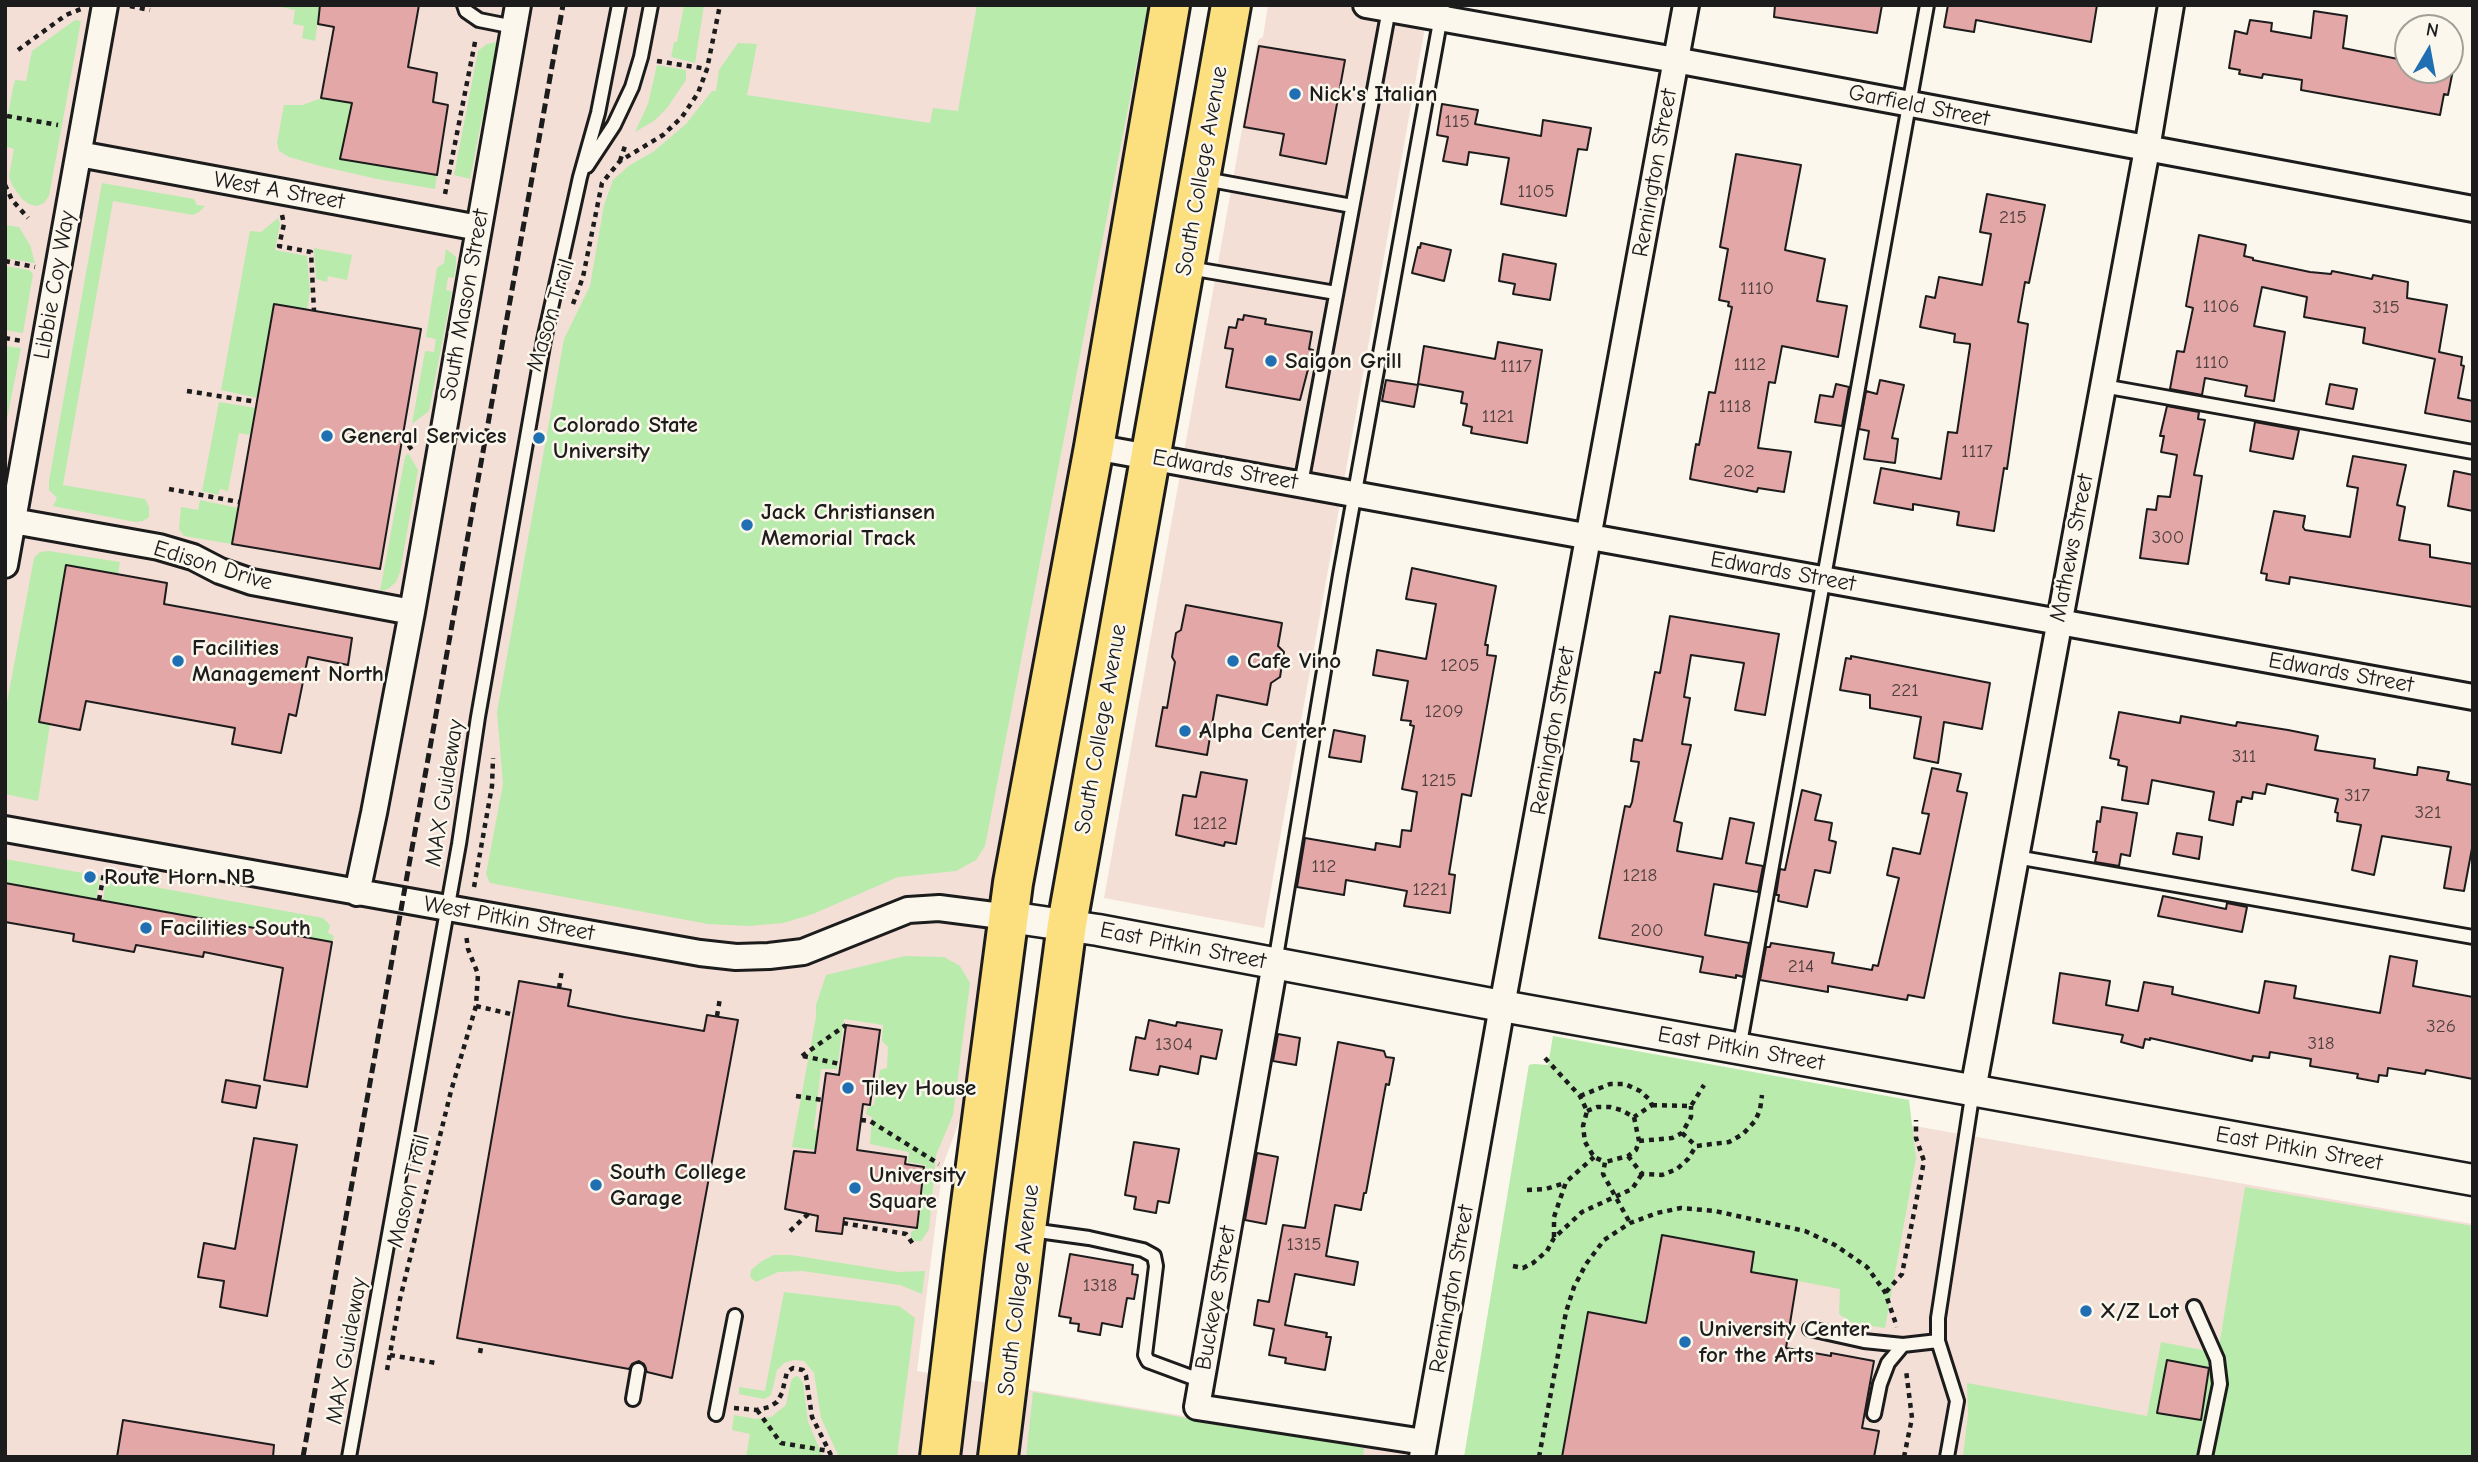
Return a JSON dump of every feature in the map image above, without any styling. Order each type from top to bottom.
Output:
[{"type":"highway","points":[[940,1457],[1009,917],[1170,5]]},
{"type":"highway","name":"South College Avenue","points":[[998,1457],[1067,924],[1231,5]]},
{"type":"street","name":"Remington Street","points":[[1423,1450],[1685,5]]},
{"type":"street","name":"Mathews Street","points":[[1973,1090],[2147,149],[2171,5]]},
{"type":"street","name":"Libbie Coy Way","points":[[5,565],[79,154],[96,7]]},
{"type":"street","name":"Garfield Street","points":[[1377,7],[1442,11],[1675,60],[2473,209]]},
{"type":"street","name":"South Mason Street","points":[[357,892],[412,611],[516,16]]},
{"type":"street","name":"West A Street","points":[[79,154],[479,228]]},
{"type":"street","name":"Edwards Street","points":[[1094,447],[2473,697]]},
{"type":"street","name":"Edison Drive","points":[[13,522],[159,547],[193,557],[220,571],[252,582],[412,611]]},
{"type":"street","name":"West Pitkin Street","points":[[5,829],[700,953],[736,957],[803,952],[908,910],[939,908],[1009,917]]},
{"type":"street","name":"East Pitkin Street","points":[[1009,917],[1067,924],[1502,1006],[2473,1181]]},
{"type":"street","name":"Buckeye Street","points":[[1275,963],[1197,1407],[1423,1450]]},
{"type":"lane","points":[[464,5],[466,11],[480,20],[516,16]]},
{"type":"lane","name":"MAX Guideway","points":[[349,1457],[447,908],[544,340],[580,177],[598,113],[619,5]]},
{"type":"lane","name":"MAX Guideway","points":[[580,177],[614,125],[632,87],[650,5]]},
{"type":"lane","points":[[1739,1049],[1927,5]]},
{"type":"lane","points":[[1301,484],[1352,206],[1377,7]]},
{"type":"lane","points":[[1275,963],[1355,494],[1442,11]]},
{"type":"lane","points":[[1201,178],[1352,206]]},
{"type":"lane","points":[[1185,267],[1336,293]]},
{"type":"lane","points":[[2103,386],[2473,452]]},
{"type":"lane","points":[[2015,857],[2473,937]]},
{"type":"lane","points":[[1947,1457],[1957,1401],[1938,1341],[1938,1318],[1973,1090]]},
{"type":"lane","points":[[1026,1229],[1089,1237],[1143,1250],[1154,1256],[1156,1266],[1144,1355],[1148,1361],[1202,1381]]},
{"type":"lane","points":[[2194,1307],[2207,1342],[2217,1359],[2220,1384],[2205,1457]]},
{"type":"lane","points":[[716,1413],[735,1316]]},
{"type":"lane","points":[[1810,1329],[1864,1341],[1903,1345],[1938,1341]]},
{"type":"lane","points":[[1874,1414],[1880,1384],[1888,1363],[1903,1345]]},
{"type":"lane","points":[[633,1399],[638,1370]]},
{"type":"path","name":"Mason Trail","points":[[569,313],[583,277],[602,183],[620,161],[663,135],[682,117],[698,93],[707,69],[720,5]]},
{"type":"path","points":[[129,6],[150,10]]},
{"type":"path","points":[[18,50],[66,15],[96,7]]},
{"type":"path","points":[[445,194],[480,20]]},
{"type":"path","points":[[649,59],[707,69]]},
{"type":"path","points":[[8,116],[65,126]]},
{"type":"path","points":[[5,185],[12,200],[28,218]]},
{"type":"path","points":[[281,213],[284,224],[279,246],[310,252],[314,311]]},
{"type":"path","points":[[5,261],[39,267]]},
{"type":"path","points":[[5,338],[26,341]]},
{"type":"path","points":[[187,391],[257,402]]},
{"type":"path","points":[[169,489],[239,502]]},
{"type":"path","points":[[474,887],[492,786],[492,744]]},
{"type":"path","points":[[99,900],[104,873]]},
{"type":"path","name":"Mason Trail","points":[[385,1380],[400,1299],[451,1091],[476,1006],[478,974],[465,938]]},
{"type":"path","points":[[559,988],[562,970]]},
{"type":"path","points":[[717,1016],[720,998]]},
{"type":"path","points":[[476,1006],[515,1015]]},
{"type":"path","points":[[841,1064],[802,1056],[846,1025]]},
{"type":"path","points":[[1545,1058],[1580,1096],[1587,1111],[1583,1126],[1585,1142],[1594,1157],[1605,1162],[1628,1156],[1636,1150],[1639,1142],[1634,1117]]},
{"type":"path","points":[[1580,1096],[1610,1084],[1625,1084],[1640,1091],[1652,1105]]},
{"type":"path","points":[[1639,1142],[1672,1138],[1682,1133],[1691,1117],[1691,1106],[1704,1085]]},
{"type":"path","points":[[1628,1156],[1642,1174],[1662,1175],[1677,1169],[1696,1146],[1729,1142],[1743,1134],[1755,1121],[1762,1094]]},
{"type":"path","points":[[796,1096],[822,1100]]},
{"type":"path","points":[[1634,1117],[1652,1105],[1691,1106]]},
{"type":"path","points":[[1587,1111],[1597,1107],[1610,1107],[1634,1117]]},
{"type":"path","points":[[861,1120],[870,1121],[939,1164]]},
{"type":"path","points":[[1885,1292],[1902,1274],[1924,1161],[1916,1138],[1916,1120]]},
{"type":"path","points":[[1682,1133],[1696,1146]]},
{"type":"path","points":[[1527,1190],[1546,1189],[1566,1182],[1594,1157]]},
{"type":"path","points":[[1605,1162],[1603,1174],[1630,1223]]},
{"type":"path","points":[[1513,1266],[1523,1268],[1533,1263],[1547,1251],[1554,1238],[1583,1212],[1632,1189],[1642,1174]]},
{"type":"path","points":[[1554,1238],[1554,1217],[1566,1182]]},
{"type":"path","points":[[1539,1457],[1566,1312],[1574,1287],[1586,1264],[1604,1240],[1630,1223],[1681,1208],[1715,1211],[1805,1231],[1835,1245],[1867,1267],[1885,1292],[1903,1345],[1912,1418],[1904,1457]]},
{"type":"path","points":[[790,1231],[808,1214]]},
{"type":"path","points":[[843,1223],[906,1234],[915,1247]]},
{"type":"path","points":[[480,1353],[482,1342]]},
{"type":"path","points":[[390,1355],[436,1363]]},
{"type":"path","points":[[716,1413],[735,1407],[757,1410],[769,1407],[777,1402],[782,1393],[787,1372],[793,1368],[803,1370],[813,1417],[830,1454]]},
{"type":"path","points":[[757,1410],[781,1443],[830,1454]]},
{"type":"shaded area","name":"Colorado State University","points":[[5,5],[1151,5],[995,871],[962,1114],[943,1165],[917,1371],[1429,1457],[5,1457]]},
{"type":"shaded area","points":[[1268,5],[1429,5],[1264,928],[1104,898],[1258,40],[1263,37]]},
{"type":"shaded area","points":[[1561,1064],[2473,1224],[2473,1457],[1465,1457],[1526,1082],[1529,1065]]},
{"type":"green space","points":[[271,5],[320,5],[315,41],[302,38],[304,26],[293,24],[295,10]]},
{"type":"green space","points":[[684,5],[704,5],[695,63],[671,57],[674,42],[677,42]]},
{"type":"green space","name":"Jack Christiansen Memorial Track","points":[[977,5],[1148,5],[985,846],[976,860],[956,871],[898,877],[813,914],[783,923],[748,926],[708,924],[490,883],[486,874],[503,784],[497,712],[564,339],[590,286],[604,205],[613,180],[630,165],[653,152],[686,124],[712,91],[716,91],[719,70],[738,43],[757,44],[747,95],[930,123],[933,108],[958,111]]},
{"type":"green space","points":[[75,20],[81,21],[49,196],[44,203],[37,206],[22,199],[9,176],[14,149],[5,146],[5,130],[13,88],[15,80],[26,81],[32,51]]},
{"type":"green space","points":[[497,42],[470,179],[454,175],[478,51],[487,44]]},
{"type":"green space","points":[[657,65],[686,70],[686,80],[667,108],[654,121],[635,132],[648,104]]},
{"type":"green space","points":[[322,98],[352,103],[341,158],[437,175],[435,189],[320,166],[289,157],[279,151],[277,143],[284,105],[302,105]]},
{"type":"green space","points":[[102,183],[194,199],[197,205],[205,206],[193,215],[113,201],[63,485],[145,499],[149,507],[149,517],[135,522],[53,506],[57,498],[49,490]]},
{"type":"green space","points":[[278,218],[280,224],[275,250],[307,256],[310,292],[307,309],[274,304],[258,398],[221,390],[250,231],[261,232]]},
{"type":"green space","points":[[5,225],[19,227],[30,245],[35,263],[5,258]]},
{"type":"green space","points":[[314,248],[352,255],[347,280],[328,276],[327,282],[316,279]]},
{"type":"green space","points":[[446,249],[456,257],[456,265],[454,278],[448,277],[446,290],[452,291],[429,411],[412,424],[425,351],[434,352],[436,339],[426,337],[437,268],[444,263]]},
{"type":"green space","points":[[5,266],[29,270],[33,274],[23,333],[5,330]]},
{"type":"green space","points":[[5,346],[21,348],[5,429]]},
{"type":"green space","points":[[219,402],[256,408],[251,435],[239,433],[228,491],[220,489],[218,495],[202,491]]},
{"type":"green space","points":[[408,453],[418,470],[400,572],[396,582],[388,589],[380,591],[405,457]]},
{"type":"green space","points":[[200,500],[238,508],[232,544],[184,536],[179,529],[181,507],[198,510]]},
{"type":"green space","points":[[49,551],[120,562],[118,575],[66,565],[39,721],[50,724],[38,801],[5,794],[5,713],[34,558],[40,552]]},
{"type":"green space","points":[[5,859],[100,876],[96,900],[5,883]]},
{"type":"green space","points":[[106,878],[323,918],[330,925],[328,933],[334,936],[332,942],[103,901]]},
{"type":"green space","points":[[905,956],[944,957],[960,966],[970,983],[953,1115],[936,1155],[929,1229],[921,1241],[911,1238],[911,1232],[918,1228],[926,1165],[908,1162],[909,1152],[870,1144],[872,1117],[866,1114],[867,1108],[874,1105],[880,1070],[887,1068],[888,1047],[882,1041],[883,1025],[844,1019],[837,1069],[821,1069],[814,1129],[843,1135],[841,1153],[792,1147],[816,1005],[826,975]]},
{"type":"green space","points":[[1553,1036],[1909,1100],[1916,1158],[1885,1328],[1852,1323],[1839,1314],[1840,1289],[1751,1272],[1754,1252],[1646,1323],[1588,1313],[1562,1457],[1464,1457],[1529,1065],[1548,1065]]},
{"type":"green space","points":[[2245,1187],[2473,1226],[2473,1457],[1963,1457],[1968,1414],[1967,1383],[2147,1416],[2161,1342],[2218,1353]]},
{"type":"green space","points":[[774,1255],[791,1255],[898,1272],[925,1271],[922,1294],[900,1285],[802,1271],[778,1272],[756,1282],[750,1277],[751,1270]]},
{"type":"green space","points":[[784,1292],[899,1306],[915,1318],[897,1457],[839,1457],[821,1418],[814,1373],[804,1361],[784,1363],[777,1370],[771,1395],[764,1399],[739,1394],[739,1387],[765,1391]]},
{"type":"green space","points":[[798,1376],[803,1383],[808,1422],[823,1457],[746,1457],[750,1434],[732,1430],[734,1415],[756,1419],[771,1417],[786,1405],[791,1381]]},
{"type":"green space","points":[[1033,1392],[1364,1448],[1363,1457],[1026,1457]]},
{"type":"building","points":[[320,5],[419,5],[408,67],[437,73],[433,102],[448,105],[437,175],[340,159],[352,103],[321,98],[334,27],[318,24]]},
{"type":"building","points":[[1775,5],[1882,5],[1877,33],[1774,17]]},
{"type":"building","points":[[1948,5],[2097,5],[2091,42],[1976,20],[1974,32],[1944,27]]},
{"type":"building","points":[[2314,11],[2347,16],[2343,48],[2394,58],[2394,84],[2450,84],[2448,95],[2444,94],[2440,115],[2301,90],[2302,80],[2263,74],[2262,78],[2239,74],[2240,70],[2229,68],[2235,31],[2247,34],[2250,20],[2272,23],[2271,31],[2311,38]]},
{"type":"building","name":"Nick's Italian","points":[[1259,46],[1345,60],[1326,164],[1280,155],[1284,134],[1244,127]]},
{"type":"building","points":[[1442,104],[1478,110],[1475,124],[1541,136],[1543,120],[1591,128],[1587,150],[1578,149],[1566,216],[1501,204],[1509,158],[1469,152],[1467,165],[1443,161],[1448,137],[1437,135]]},
{"type":"building","points":[[1736,154],[1801,165],[1785,250],[1825,259],[1817,301],[1847,306],[1838,357],[1782,346],[1775,383],[1769,382],[1758,448],[1791,452],[1784,492],[1758,488],[1757,492],[1690,479],[1709,392],[1715,393],[1732,307],[1728,306],[1729,302],[1719,300],[1728,249],[1720,247]]},
{"type":"building","points":[[1987,194],[2045,205],[2029,283],[2025,282],[2018,322],[2028,324],[2007,469],[2004,468],[1994,531],[1957,525],[1959,512],[1913,504],[1913,510],[1874,503],[1881,468],[1941,479],[1948,432],[1957,433],[1970,344],[1954,342],[1955,334],[1920,327],[1926,296],[1935,298],[1939,277],[1982,285],[1991,234],[1980,232]]},
{"type":"building","points":[[2199,235],[2246,245],[2244,256],[2253,260],[2310,272],[2331,274],[2332,271],[2372,279],[2373,275],[2408,282],[2407,298],[2447,305],[2439,352],[2462,357],[2461,365],[2464,366],[2458,398],[2473,401],[2473,422],[2425,413],[2435,359],[2363,343],[2365,328],[2304,317],[2307,297],[2262,287],[2254,326],[2285,332],[2274,401],[2245,396],[2247,386],[2205,378],[2202,395],[2170,389],[2177,351],[2184,352],[2193,308],[2186,306]]},
{"type":"building","points":[[1421,243],[1451,250],[1444,281],[1412,273]]},
{"type":"building","points":[[1503,254],[1556,264],[1550,300],[1513,294],[1515,284],[1499,281]]},
{"type":"building","name":"General Services","points":[[274,304],[421,329],[380,569],[232,544]]},
{"type":"building","name":"Saigon Grill","points":[[1244,315],[1266,319],[1265,324],[1312,332],[1309,349],[1313,350],[1300,400],[1226,387],[1233,349],[1225,348],[1229,327],[1236,328],[1238,319],[1243,320]]},
{"type":"building","points":[[1498,342],[1542,350],[1527,443],[1471,433],[1472,427],[1463,425],[1467,404],[1461,403],[1463,392],[1418,384],[1424,346],[1495,359]]},
{"type":"building","points":[[1386,380],[1418,385],[1414,407],[1382,401]]},
{"type":"building","points":[[1880,380],[1904,385],[1892,438],[1898,439],[1895,463],[1864,459],[1869,431],[1859,429],[1866,391],[1877,394]]},
{"type":"building","points":[[1836,384],[1849,387],[1842,426],[1815,422],[1820,395],[1833,397]]},
{"type":"building","points":[[2330,384],[2357,389],[2353,409],[2326,404]]},
{"type":"building","points":[[2167,406],[2199,412],[2198,419],[2205,420],[2194,475],[2202,476],[2188,564],[2140,558],[2147,509],[2156,510],[2158,496],[2170,497],[2177,455],[2161,452],[2164,436],[2160,436]]},
{"type":"building","points":[[2255,422],[2299,430],[2293,459],[2250,451]]},
{"type":"building","points":[[2353,456],[2406,465],[2397,505],[2405,507],[2399,540],[2430,545],[2430,557],[2473,564],[2473,607],[2290,577],[2289,584],[2266,580],[2267,574],[2261,573],[2274,511],[2305,516],[2305,530],[2350,537],[2358,488],[2347,486]]},
{"type":"building","points":[[2454,471],[2473,475],[2473,511],[2448,506]]},
{"type":"building","name":"Facilities Management North","points":[[66,565],[167,583],[164,604],[352,638],[348,665],[308,657],[296,716],[289,714],[281,753],[232,744],[235,728],[86,701],[80,730],[39,722]]},
{"type":"building","points":[[1412,568],[1496,586],[1485,645],[1488,645],[1487,655],[1496,656],[1471,796],[1462,794],[1449,874],[1455,875],[1450,913],[1404,906],[1407,891],[1346,880],[1344,895],[1297,887],[1305,838],[1375,850],[1376,843],[1400,847],[1402,830],[1411,831],[1417,792],[1402,789],[1414,726],[1410,725],[1411,721],[1401,720],[1408,681],[1373,675],[1377,650],[1426,659],[1436,604],[1406,599]]},
{"type":"building","points":[[1186,605],[1282,623],[1278,646],[1284,652],[1280,677],[1271,683],[1267,705],[1217,695],[1207,755],[1156,746],[1163,707],[1167,708],[1175,662],[1172,657],[1176,633],[1181,630]]},
{"type":"building","points":[[1670,616],[1779,634],[1765,715],[1735,710],[1744,663],[1691,655],[1684,697],[1690,698],[1682,744],[1691,745],[1674,821],[1682,823],[1677,851],[1722,859],[1730,818],[1754,823],[1746,863],[1763,866],[1758,892],[1714,884],[1705,935],[1749,943],[1743,977],[1700,972],[1703,957],[1599,938],[1625,806],[1630,807],[1632,802],[1639,762],[1631,761],[1634,739],[1642,741],[1655,672],[1660,673]]},
{"type":"building","points":[[1851,656],[1990,683],[1982,729],[1944,722],[1938,763],[1914,758],[1921,717],[1870,708],[1870,695],[1840,690],[1846,658],[1851,659]]},
{"type":"building","points":[[2119,712],[2180,723],[2181,716],[2236,726],[2237,722],[2288,730],[2318,736],[2315,750],[2375,759],[2374,768],[2414,775],[2417,775],[2418,767],[2449,772],[2447,780],[2473,785],[2473,843],[2464,891],[2444,888],[2451,847],[2382,836],[2374,875],[2352,870],[2361,825],[2337,821],[2338,813],[2335,812],[2338,799],[2267,784],[2265,794],[2253,792],[2252,799],[2242,797],[2241,802],[2237,801],[2233,825],[2209,820],[2214,792],[2152,780],[2148,804],[2122,800],[2127,767],[2118,765],[2119,760],[2110,758]]},
{"type":"building","points":[[1334,730],[1365,736],[1361,762],[1329,757]]},
{"type":"building","points":[[1932,768],[1961,774],[1957,791],[1967,793],[1924,998],[1908,995],[1907,1000],[1828,986],[1828,992],[1760,980],[1766,947],[1770,947],[1771,943],[1834,953],[1832,963],[1872,970],[1873,965],[1878,966],[1899,878],[1887,875],[1893,848],[1920,854],[1929,814],[1922,813]]},
{"type":"building","points":[[1201,772],[1247,780],[1236,844],[1225,842],[1224,846],[1176,835],[1183,795],[1196,797]]},
{"type":"building","points":[[1802,790],[1821,795],[1815,820],[1832,823],[1829,840],[1836,842],[1830,873],[1815,870],[1807,907],[1778,901],[1779,895],[1776,895],[1780,869],[1785,870]]},
{"type":"building","points":[[2102,807],[2137,813],[2130,856],[2121,854],[2119,866],[2095,862],[2097,852],[2093,852],[2097,821],[2100,822]]},
{"type":"building","points":[[2177,833],[2202,837],[2199,859],[2173,854]]},
{"type":"building","name":"Facilities South","points":[[5,883],[332,942],[307,1087],[264,1080],[283,968],[204,952],[203,957],[136,945],[134,952],[73,941],[74,934],[5,922]]},
{"type":"building","points":[[2163,896],[2226,909],[2227,903],[2247,907],[2242,932],[2158,916]]},
{"type":"building","points":[[2390,956],[2417,961],[2413,986],[2473,997],[2473,1079],[2426,1070],[2425,1074],[2388,1068],[2387,1076],[2379,1075],[2378,1082],[2357,1078],[2358,1074],[2310,1066],[2311,1059],[2270,1052],[2269,1058],[2253,1056],[2252,1061],[2150,1038],[2145,1039],[2143,1048],[2121,1042],[2123,1035],[2053,1023],[2060,973],[2110,981],[2106,1005],[2138,1011],[2144,982],[2173,987],[2172,994],[2259,1013],[2265,981],[2296,986],[2294,998],[2380,1013]]},
{"type":"building","name":"South College Garage","points":[[519,981],[571,990],[568,1006],[624,1017],[704,1031],[707,1015],[738,1020],[672,1378],[647,1372],[644,1364],[639,1361],[629,1369],[457,1338]]},
{"type":"building","points":[[1149,1020],[1176,1026],[1177,1022],[1222,1030],[1216,1059],[1201,1056],[1198,1074],[1160,1066],[1158,1075],[1130,1070],[1136,1037],[1145,1039]]},
{"type":"building","name":"University Square","points":[[846,1025],[880,1030],[870,1105],[863,1104],[857,1150],[906,1157],[905,1164],[924,1167],[917,1228],[844,1218],[842,1234],[816,1231],[818,1216],[785,1209],[794,1151],[815,1153],[826,1073],[839,1075]]},
{"type":"building","points":[[1278,1034],[1300,1038],[1296,1065],[1273,1061]]},
{"type":"building","points":[[1338,1042],[1384,1051],[1386,1057],[1394,1058],[1389,1085],[1386,1084],[1361,1210],[1335,1205],[1326,1256],[1358,1262],[1354,1285],[1295,1274],[1285,1325],[1327,1333],[1326,1337],[1331,1337],[1325,1370],[1285,1363],[1286,1358],[1269,1355],[1274,1329],[1254,1325],[1258,1300],[1269,1302],[1283,1225],[1305,1228]]},
{"type":"building","points":[[226,1080],[260,1086],[256,1108],[222,1102]]},
{"type":"building","points":[[254,1138],[297,1145],[267,1316],[220,1307],[224,1281],[198,1277],[204,1243],[235,1249]]},
{"type":"building","points":[[1134,1142],[1179,1149],[1169,1203],[1158,1201],[1156,1213],[1134,1209],[1136,1197],[1125,1195]]},
{"type":"building","points":[[1257,1153],[1278,1157],[1266,1224],[1245,1220]]},
{"type":"building","name":"University Center for the Arts","points":[[1662,1235],[1754,1252],[1751,1272],[1797,1280],[1786,1348],[1874,1361],[1862,1428],[1879,1431],[1874,1457],[1562,1457],[1588,1312],[1646,1323]]},
{"type":"building","points":[[1070,1254],[1133,1265],[1132,1274],[1138,1275],[1134,1299],[1127,1298],[1122,1327],[1102,1323],[1100,1335],[1078,1331],[1079,1324],[1070,1323],[1071,1318],[1059,1316]]},
{"type":"building","points":[[2167,1360],[2209,1368],[2201,1420],[2157,1413]]},
{"type":"building","points":[[123,1420],[274,1445],[273,1457],[117,1457]]},
{"type":"railway","points":[[303,1457],[563,5]]},
{"type":"place","name":"Nick's Italian","points":[[1295,94]]},
{"type":"place","name":"Saigon Grill","points":[[1271,361]]},
{"type":"place","name":"General Services","points":[[327,436]]},
{"type":"place","name":"Colorado State University","points":[[539,438]]},
{"type":"place","name":"Jack Christiansen Memorial Track","points":[[747,525]]},
{"type":"place","name":"Facilities Management North","points":[[178,661]]},
{"type":"place","name":"Cafe Vino","points":[[1233,661]]},
{"type":"place","name":"Alpha Center","points":[[1185,731]]},
{"type":"place","name":"Route Horn NB","points":[[90,877]]},
{"type":"place","name":"Facilities South","points":[[146,928]]},
{"type":"place","name":"Tiley House","points":[[848,1088]]},
{"type":"place","name":"South College Garage","points":[[596,1185]]},
{"type":"place","name":"University Square","points":[[855,1188]]},
{"type":"place","name":"X/Z Lot","points":[[2086,1311]]},
{"type":"place","name":"University Center for the Arts","points":[[1685,1342]]}]
